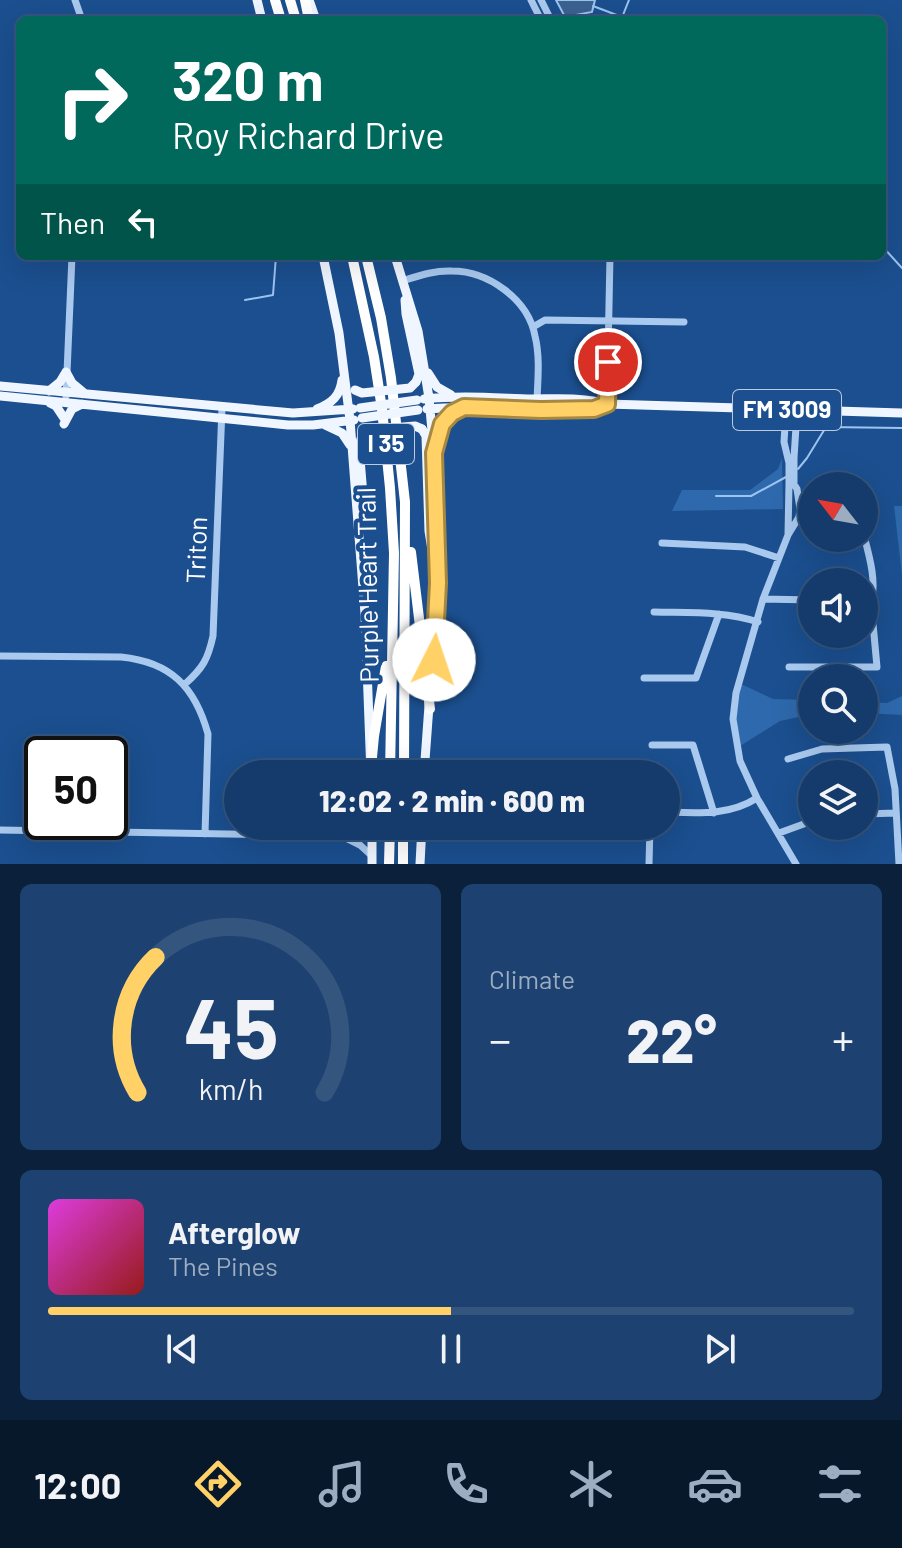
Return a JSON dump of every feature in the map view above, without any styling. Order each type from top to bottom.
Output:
[{"type":"highway","name":"Purple Heart Trail","points":[[353,260],[384,424],[393,540],[390,760]]},
{"type":"highway","name":"Purple Heart Trail","points":[[367,260],[391,378],[406,513],[404,760]]},
{"type":"highway","points":[[406,513],[430,709]]},
{"type":"highway","points":[[372,760],[392,620]]},
{"type":"highway","points":[[389,864],[390,840]]},
{"type":"highway","points":[[403,840],[403,864]]},
{"type":"main road","points":[[324,260],[344,368],[353,448],[370,760]]},
{"type":"main road","points":[[396,260],[418,331],[430,404],[434,453],[438,583],[425,760]]},
{"type":"main road","points":[[328,285],[344,331],[355,390],[362,393],[410,388],[416,382],[419,374],[403,284]]},
{"type":"main road","points":[[307,413],[335,399],[341,388],[344,368]]},
{"type":"main road","points":[[425,369],[437,387],[458,397]]},
{"type":"main road","points":[[49,391],[66,372]]},
{"type":"main road","points":[[66,372],[72,383],[89,395]]},
{"type":"main road","name":"FM 3009","points":[[0,386],[49,391],[82,404],[222,413],[307,413],[349,409],[361,413]]},
{"type":"main road","name":"FM 3009","points":[[0,396],[43,400],[89,395],[288,425],[350,420],[361,413],[458,397],[902,413]]},
{"type":"main road","points":[[43,400],[56,406],[64,421],[72,409],[82,404]]},
{"type":"main road","name":"FM 3009","points":[[430,404],[541,410],[594,409],[607,404]]},
{"type":"main road","points":[[434,453],[442,424],[452,413],[464,407]]},
{"type":"main road","points":[[322,424],[342,433],[353,448]]},
{"type":"main road","points":[[361,553],[365,522],[361,439],[368,430],[415,426],[422,429],[426,436],[429,531],[438,583]]},
{"type":"main road","points":[[420,864],[421,840]]},
{"type":"street","points":[[66,397],[72,260]]},
{"type":"street","points":[[607,404],[610,260]]},
{"type":"street","points":[[403,284],[429,273],[448,270],[477,275],[512,296],[524,310],[536,338],[537,399]]},
{"type":"street","points":[[533,327],[545,320],[684,322]]},
{"type":"street","points":[[786,410],[784,442],[791,461]]},
{"type":"street","points":[[796,864],[757,798],[740,761],[733,719],[736,693],[763,599],[788,535],[799,517],[791,461],[797,411]]},
{"type":"street","name":"Triton","points":[[185,684],[204,663],[213,636],[222,413]]},
{"type":"street","points":[[662,543],[745,547],[779,558]]},
{"type":"street","points":[[763,599],[798,600]]},
{"type":"street","points":[[654,612],[719,614],[758,622]]},
{"type":"street","points":[[644,678],[696,678],[719,614]]},
{"type":"street","points":[[789,667],[877,667],[874,648]]},
{"type":"street","points":[[0,656],[138,659],[161,668],[185,684],[196,701],[208,734],[205,834]]},
{"type":"street","points":[[652,745],[693,745],[714,813]]},
{"type":"street","points":[[788,759],[822,749],[887,747],[895,789],[899,864]]},
{"type":"street","points":[[680,812],[714,813],[757,798]]},
{"type":"street","points":[[878,814],[896,813]]},
{"type":"street","points":[[779,833],[798,826]]},
{"type":"street","points":[[0,830],[224,834]]},
{"type":"street","points":[[350,840],[360,845],[372,860]]},
{"type":"street","points":[[649,864],[650,840]]},
{"type":"shaded area","points":[[556,0],[595,0],[592,12],[564,16]]},
{"type":"shaded area","points":[[782,458],[783,509],[672,511],[682,490],[750,490],[778,469]]},
{"type":"shaded area","points":[[894,506],[902,506],[902,575]]},
{"type":"shaded area","points":[[739,683],[773,699],[798,700],[798,717],[780,721],[737,748],[734,736]]},
{"type":"shaded area","points":[[902,696],[902,715],[878,714],[878,703],[887,703]]},
{"type":"waterway","points":[[623,16],[629,0]]},
{"type":"waterway","points":[[593,6],[619,16]]},
{"type":"waterway","points":[[886,250],[902,268]]},
{"type":"waterway","points":[[245,300],[273,295],[276,260]]},
{"type":"waterway","points":[[798,469],[826,427],[902,428]]},
{"type":"waterway","points":[[716,496],[751,496],[786,477]]},
{"type":"route","points":[[434,660],[438,583],[434,453],[442,424],[452,413],[464,407],[594,409],[607,404],[608,362]]}]
